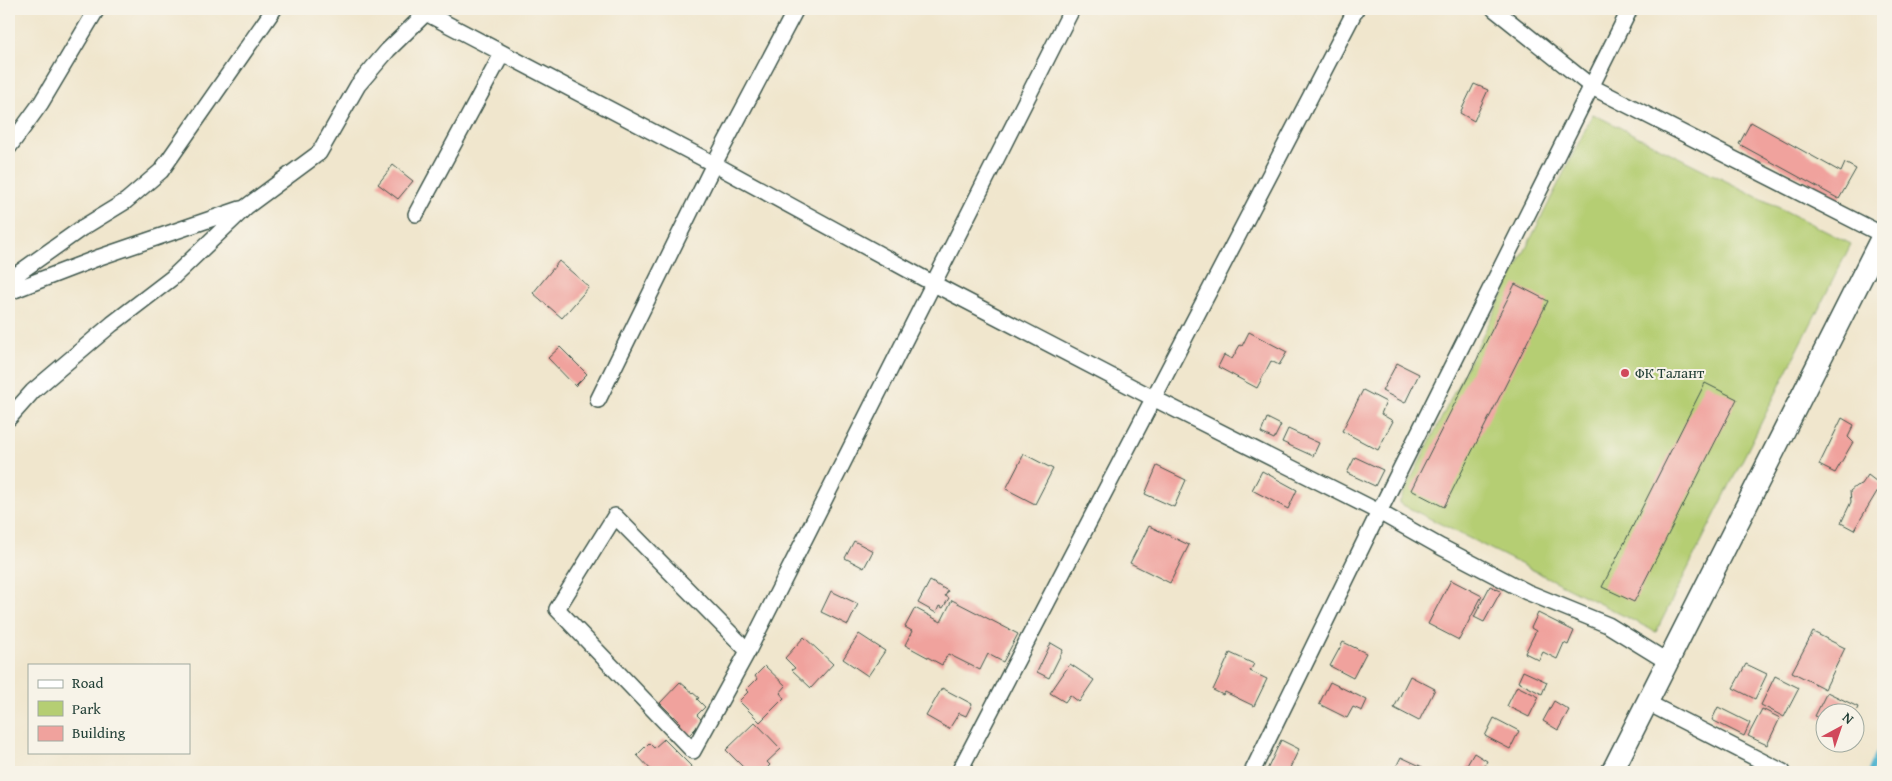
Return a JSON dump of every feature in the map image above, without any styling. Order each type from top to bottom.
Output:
[{"type":"main road","points":[[1612,772],[1883,235]]},
{"type":"street","points":[[9,147],[41,103],[97,9]]},
{"type":"street","points":[[13,290],[16,278],[20,272],[82,228],[126,201],[161,171],[274,9]]},
{"type":"street","points":[[598,400],[714,164],[796,9]]},
{"type":"street","points":[[748,651],[615,516],[557,609],[693,751],[748,651],[1072,9]]},
{"type":"street","points":[[961,768],[1356,9]]},
{"type":"street","points":[[1494,9],[1592,87],[1883,235]]},
{"type":"street","points":[[1252,772],[1379,512],[1630,9]]},
{"type":"street","points":[[9,418],[32,391],[112,324],[172,278],[246,206],[318,153],[358,85],[388,50],[428,11],[502,54],[714,164],[934,284],[1153,398],[1379,512],[1527,592],[1608,625],[1668,662]]},
{"type":"street","points":[[416,214],[502,54]]},
{"type":"street","points":[[13,290],[246,206]]},
{"type":"street","points":[[1648,703],[1784,772]]},
{"type":"green space","name":"ФК Талант","points":[[1593,114],[1851,244],[1656,632],[1399,503]]},
{"type":"building","points":[[1474,84],[1488,90],[1474,121],[1460,113]]},
{"type":"building","points":[[1751,122],[1841,172],[1845,163],[1856,169],[1839,199],[1739,144]]},
{"type":"building","points":[[393,165],[413,181],[398,199],[378,184]]},
{"type":"building","points":[[559,261],[589,287],[562,318],[533,293]]},
{"type":"building","points":[[1515,284],[1548,301],[1444,507],[1411,490]]},
{"type":"building","points":[[1249,332],[1287,352],[1279,365],[1271,361],[1257,388],[1218,367],[1224,355],[1232,359],[1240,345],[1242,346]]},
{"type":"building","points":[[560,347],[587,374],[575,386],[548,358]]},
{"type":"building","points":[[1397,363],[1419,374],[1405,403],[1382,391]]},
{"type":"building","points":[[1705,383],[1737,399],[1634,602],[1602,587]]},
{"type":"building","points":[[1363,390],[1386,402],[1381,414],[1393,421],[1378,450],[1342,431]]},
{"type":"building","points":[[1267,418],[1281,425],[1274,439],[1261,433]]},
{"type":"building","points":[[1842,418],[1854,425],[1848,437],[1853,442],[1835,473],[1819,465]]},
{"type":"building","points":[[1288,429],[1319,443],[1313,456],[1282,442]]},
{"type":"building","points":[[1024,454],[1053,469],[1035,504],[1006,489]]},
{"type":"building","points":[[1355,457],[1383,470],[1375,486],[1347,473]]},
{"type":"building","points":[[1157,466],[1186,480],[1174,507],[1145,494]]},
{"type":"building","points":[[1262,471],[1297,490],[1288,509],[1252,490]]},
{"type":"building","points":[[1868,475],[1881,485],[1854,530],[1841,523],[1851,502],[1850,491],[1862,484]]},
{"type":"building","points":[[1149,526],[1189,545],[1170,583],[1130,563]]},
{"type":"building","points":[[854,541],[873,551],[864,568],[845,558]]},
{"type":"building","points":[[1451,580],[1482,596],[1459,640],[1428,624]]},
{"type":"building","points":[[930,581],[948,591],[945,596],[949,598],[943,608],[939,606],[936,613],[918,603]]},
{"type":"building","points":[[1490,586],[1501,591],[1484,622],[1474,617]]},
{"type":"building","points":[[831,591],[858,604],[848,625],[821,612]]},
{"type":"building","points":[[952,600],[1018,634],[1003,662],[988,654],[980,670],[948,654],[942,665],[905,645],[912,631],[905,627],[915,608],[941,622]]},
{"type":"building","points":[[1538,613],[1574,631],[1568,645],[1564,643],[1557,659],[1543,652],[1539,660],[1525,653],[1536,631],[1531,628]]},
{"type":"building","points":[[1813,632],[1845,648],[1825,689],[1792,672]]},
{"type":"building","points":[[859,634],[885,651],[868,676],[843,659]]},
{"type":"building","points":[[804,637],[833,664],[811,688],[792,670],[795,668],[785,658]]},
{"type":"building","points":[[1343,642],[1366,653],[1353,678],[1330,666]]},
{"type":"building","points":[[1051,643],[1063,650],[1049,678],[1037,672]]},
{"type":"building","points":[[1230,653],[1254,664],[1250,671],[1267,679],[1254,706],[1225,692],[1223,695],[1213,690]]},
{"type":"building","points":[[1070,664],[1094,680],[1079,702],[1070,695],[1065,702],[1050,693]]},
{"type":"building","points":[[1746,664],[1767,674],[1755,699],[1733,688]]},
{"type":"building","points":[[765,666],[786,686],[780,693],[784,698],[760,722],[739,701],[748,692],[746,690],[757,679],[755,676]]},
{"type":"building","points":[[1523,671],[1547,682],[1542,694],[1518,682]]},
{"type":"building","points":[[1410,676],[1435,689],[1419,721],[1394,708]]},
{"type":"building","points":[[1775,676],[1799,688],[1784,717],[1761,705]]},
{"type":"building","points":[[680,682],[699,698],[697,699],[705,707],[697,715],[703,721],[689,735],[660,703]]},
{"type":"building","points":[[1330,682],[1367,700],[1362,711],[1353,707],[1347,718],[1319,704]]},
{"type":"building","points":[[1517,686],[1539,697],[1529,717],[1507,706]]},
{"type":"building","points":[[942,688],[972,704],[966,716],[959,713],[949,729],[926,716]]},
{"type":"building","points":[[1827,692],[1852,704],[1821,704]]},
{"type":"building","points":[[1554,701],[1569,710],[1558,730],[1543,721]]},
{"type":"building","points":[[1718,707],[1750,723],[1744,736],[1712,720]]},
{"type":"building","points":[[1762,709],[1780,718],[1767,745],[1748,736]]},
{"type":"building","points":[[1494,718],[1519,731],[1510,749],[1485,736]]},
{"type":"building","points":[[755,722],[781,749],[767,762],[770,765],[763,772],[748,772],[726,750]]},
{"type":"building","points":[[664,739],[693,768],[689,772],[653,772],[637,755],[649,743],[654,748]]},
{"type":"building","points":[[1281,740],[1299,749],[1288,772],[1266,772]]},
{"type":"building","points":[[1474,753],[1487,761],[1485,765],[1497,772],[1463,772]]},
{"type":"building","points":[[1401,757],[1433,772],[1406,772],[1396,767]]},
{"type":"waterway","points":[[1870,772],[1883,741]]},
{"type":"place","name":"ФК Талант","points":[[1625,373]]}]
